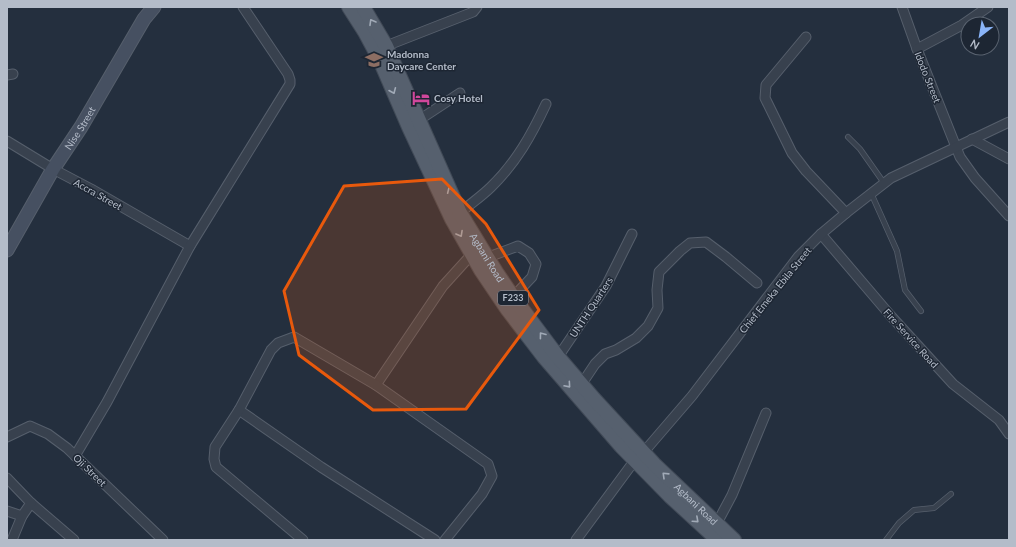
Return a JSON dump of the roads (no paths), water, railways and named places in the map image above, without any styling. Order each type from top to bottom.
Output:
[{"type":"main road","name":"Nise Street","points":[[7,250],[12,233],[81,127],[144,19],[154,7]]},
{"type":"main road","name":"Agbani Road","points":[[350,7],[380,60],[445,205],[472,254],[508,310],[544,357],[639,457],[734,540]]},
{"type":"main road","name":"Agbani Road","points":[[363,7],[386,46],[460,213],[486,258],[558,357],[670,496],[718,540]]},
{"type":"street","points":[[75,456],[107,402],[190,246],[290,84],[288,74],[243,7]]},
{"type":"street","points":[[386,46],[473,12],[477,7]]},
{"type":"street","name":"Idodo Street","points":[[902,7],[960,157],[975,178],[1009,216]]},
{"type":"street","points":[[917,49],[962,25],[988,7]]},
{"type":"street","points":[[806,37],[766,85],[765,98],[792,153],[806,172],[846,213]]},
{"type":"street","points":[[419,120],[460,93]]},
{"type":"street","points":[[460,213],[491,187],[519,155],[535,129],[546,104]]},
{"type":"street","name":"Chief Emeka Ebila Street","points":[[576,540],[639,457],[692,396],[798,257],[821,234],[891,178],[1009,122]]},
{"type":"street","points":[[972,139],[1009,159]]},
{"type":"street","name":"Accra Street","points":[[7,141],[53,169],[190,246]]},
{"type":"street","name":"UNTH Quarters","points":[[558,357],[606,286],[632,234]]},
{"type":"street","name":"Fire Service Road","points":[[821,234],[890,315],[953,384],[999,420],[1009,434]]},
{"type":"street","points":[[582,385],[596,364],[605,354],[616,350],[636,338],[648,326],[658,308],[657,290],[659,272],[690,243],[706,242],[757,283]]},
{"type":"street","points":[[486,258],[518,246],[529,253],[536,264],[532,277],[513,297]]},
{"type":"street","points":[[376,385],[443,286],[472,254]]},
{"type":"street","points":[[303,540],[216,467],[214,459],[215,447],[239,410],[271,350],[278,342],[294,337],[376,385],[488,464],[492,476],[482,494],[445,540]]},
{"type":"street","points":[[239,410],[321,467],[435,540]]},
{"type":"street","points":[[716,525],[732,495],[766,413]]},
{"type":"street","name":"Oji Street","points":[[7,437],[30,426],[56,438],[162,540]]},
{"type":"street","points":[[7,478],[31,503],[74,540]]},
{"type":"street","points":[[12,540],[22,516],[31,503]]},
{"type":"street","points":[[7,511],[22,516]]},
{"type":"lane","points":[[848,137],[860,149],[884,183]]},
{"type":"lane","points":[[871,193],[897,251],[905,290],[921,311]]},
{"type":"lane","points":[[886,540],[900,523],[914,510],[934,508],[951,494]]},
{"type":"place","name":"Madonna Daycare Center","points":[[374,60]]},
{"type":"place","name":"Cosy Hotel","points":[[421,98]]}]
